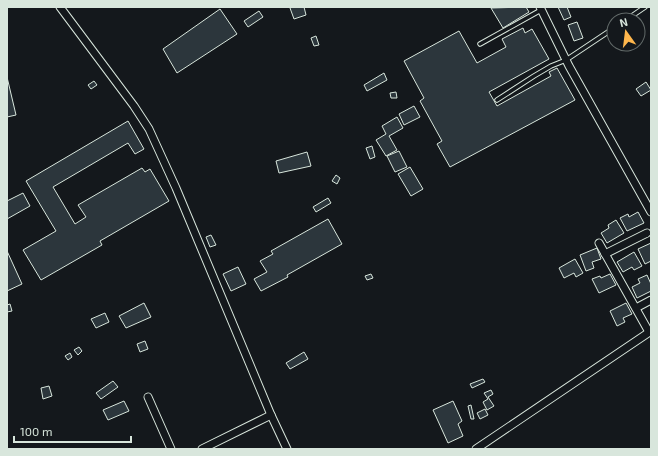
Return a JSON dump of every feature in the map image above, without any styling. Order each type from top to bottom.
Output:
[{"type":"street","points":[[60,7],[134,106],[149,129],[176,188],[271,415],[287,449]]},
{"type":"street","points":[[540,9],[566,60],[651,212]]},
{"type":"street","points":[[605,254],[647,233]]},
{"type":"street","points":[[476,449],[650,331],[599,243]]},
{"type":"street","points":[[636,308],[651,300]]},
{"type":"street","points":[[148,397],[171,449]]},
{"type":"street","points":[[202,449],[271,415]]},
{"type":"lane","points":[[480,44],[540,9]]},
{"type":"lane","points":[[497,100],[551,66],[566,60],[606,33]]},
{"type":"building","points":[[304,7],[306,15],[294,19],[290,8]]},
{"type":"building","points":[[526,7],[529,12],[503,28],[491,8]]},
{"type":"building","points":[[558,7],[567,7],[571,17],[564,20]]},
{"type":"building","points":[[220,9],[237,34],[177,73],[163,49]]},
{"type":"building","points":[[259,11],[263,17],[248,27],[244,21]]},
{"type":"building","points":[[577,22],[583,38],[574,41],[568,25]]},
{"type":"building","points":[[523,28],[525,33],[532,29],[549,59],[489,92],[497,106],[551,76],[549,72],[557,68],[575,100],[450,167],[437,144],[442,141],[420,101],[424,98],[404,61],[459,31],[477,63],[506,47],[502,39]]},
{"type":"building","points":[[316,36],[319,45],[314,46],[311,38]]},
{"type":"building","points":[[384,73],[387,80],[367,91],[364,85]]},
{"type":"building","points":[[7,77],[16,115],[7,117]]},
{"type":"building","points":[[94,81],[97,85],[91,89],[88,85]]},
{"type":"building","points":[[646,82],[651,90],[641,96],[636,89]]},
{"type":"building","points":[[396,92],[397,98],[391,98],[390,93]]},
{"type":"building","points":[[414,106],[420,117],[404,125],[399,114]]},
{"type":"building","points":[[397,117],[403,128],[389,136],[397,150],[386,156],[376,140],[386,134],[382,126]]},
{"type":"building","points":[[128,121],[144,149],[135,154],[128,143],[53,187],[75,224],[86,217],[78,205],[142,168],[145,172],[150,169],[169,201],[100,241],[102,245],[41,280],[23,250],[56,231],[26,181]]},
{"type":"building","points":[[372,146],[375,157],[370,159],[366,148]]},
{"type":"building","points":[[399,151],[407,167],[395,172],[387,156]]},
{"type":"building","points":[[307,152],[311,166],[279,173],[276,161]]},
{"type":"building","points":[[410,167],[423,189],[411,196],[398,174]]},
{"type":"building","points":[[336,175],[340,178],[337,184],[332,181]]},
{"type":"building","points":[[23,193],[30,206],[7,219],[7,201]]},
{"type":"building","points":[[328,198],[331,203],[316,212],[313,207]]},
{"type":"building","points":[[638,212],[644,223],[627,231],[620,218],[628,214],[629,217]]},
{"type":"building","points":[[328,219],[342,244],[287,275],[288,277],[261,291],[254,279],[267,272],[260,261],[273,254],[271,251]]},
{"type":"building","points":[[616,220],[624,233],[607,243],[601,233],[609,228],[608,225]]},
{"type":"building","points":[[211,235],[216,245],[210,247],[206,237]]},
{"type":"building","points":[[651,243],[651,261],[645,264],[638,249]]},
{"type":"building","points":[[597,248],[601,259],[592,262],[594,268],[586,271],[580,255]]},
{"type":"building","points":[[7,251],[22,284],[7,291]]},
{"type":"building","points":[[634,252],[642,266],[634,270],[632,267],[623,272],[617,262]]},
{"type":"building","points":[[575,259],[583,273],[576,277],[574,273],[564,278],[559,268]]},
{"type":"building","points":[[238,267],[246,284],[231,291],[223,274]]},
{"type":"building","points":[[371,274],[373,278],[367,280],[365,276]]},
{"type":"building","points":[[610,274],[616,285],[599,293],[592,279],[600,276],[601,278]]},
{"type":"building","points":[[647,275],[651,284],[651,291],[637,298],[632,287],[640,283],[638,279]]},
{"type":"building","points":[[144,303],[151,317],[126,328],[119,316]]},
{"type":"building","points":[[626,303],[632,314],[623,318],[625,322],[617,326],[610,311]]},
{"type":"building","points":[[10,304],[12,311],[7,312],[7,305]]},
{"type":"building","points":[[105,313],[109,322],[96,328],[91,319]]},
{"type":"building","points":[[145,341],[148,349],[140,352],[137,344]]},
{"type":"building","points":[[79,347],[82,351],[78,355],[74,350]]},
{"type":"building","points":[[304,352],[308,359],[290,369],[286,363]]},
{"type":"building","points":[[70,353],[72,357],[68,360],[65,356]]},
{"type":"building","points":[[483,379],[485,382],[472,388],[470,384]]},
{"type":"building","points":[[113,381],[118,387],[101,399],[96,393]]},
{"type":"building","points":[[49,386],[52,396],[43,399],[41,388]]},
{"type":"building","points":[[491,390],[493,394],[488,397],[494,406],[487,410],[483,402],[488,399],[484,393]]},
{"type":"building","points":[[124,401],[129,411],[108,420],[103,410]]},
{"type":"building","points":[[453,401],[462,421],[458,424],[463,436],[448,443],[433,410]]},
{"type":"building","points":[[471,405],[474,419],[471,419],[468,406]]},
{"type":"building","points":[[485,409],[488,415],[480,419],[477,413]]}]
